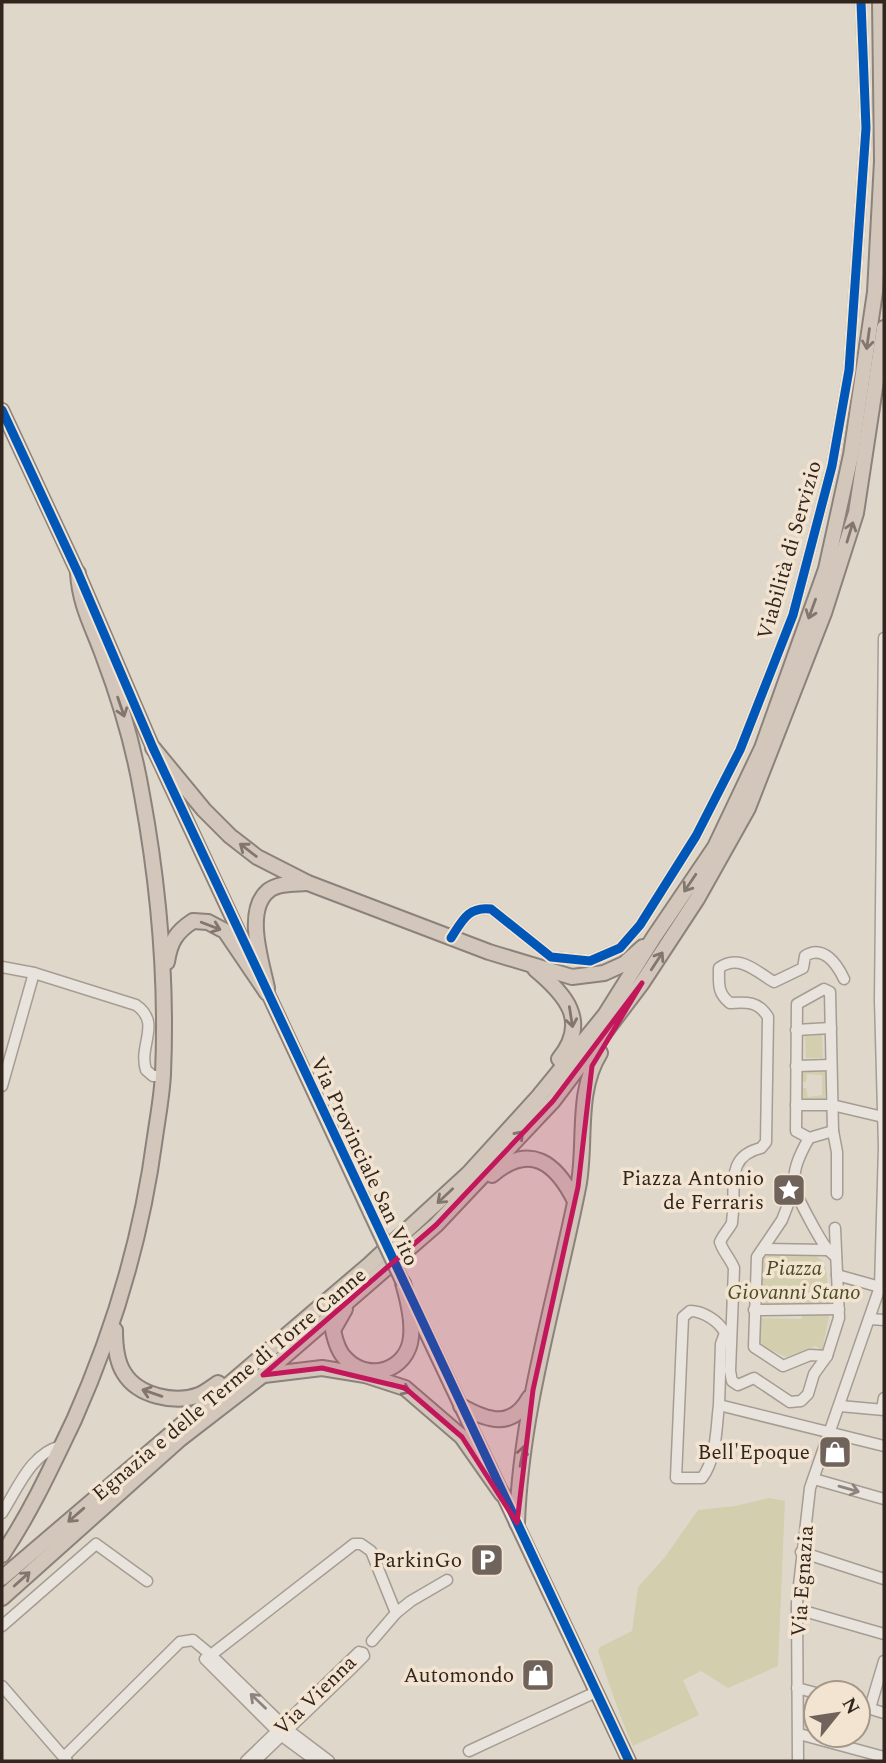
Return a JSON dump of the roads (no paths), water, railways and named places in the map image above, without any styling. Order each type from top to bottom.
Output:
[{"type":"highway","name":"Egnazia e delle Terme di Torre Canne","points":[[2,1578],[370,1264],[468,1174],[539,1096],[605,1015],[715,847],[762,748],[826,569],[851,455],[875,292],[882,161],[880,2]]},
{"type":"highway","name":"Egnazia e delle Terme di Torre Canne","points":[[2,1598],[180,1439],[262,1375],[436,1224],[553,1101],[642,984],[698,899],[748,807],[824,613],[856,513],[884,328]]},
{"type":"highway","points":[[2,1555],[21,1527],[61,1446],[93,1377],[115,1315],[130,1269],[149,1185],[163,1076],[164,984],[158,905],[142,794],[126,720],[104,656],[79,597],[78,573]]},
{"type":"highway","points":[[153,748],[204,810],[230,836],[257,857],[307,883],[451,938],[572,976],[604,973],[624,964],[654,937]]},
{"type":"highway","points":[[268,993],[255,924],[259,907],[267,892],[279,886],[307,883]]},
{"type":"highway","points":[[164,984],[170,946],[179,930],[193,921],[208,922],[225,932],[268,993]]},
{"type":"highway","points":[[505,1133],[508,1122],[567,1050],[574,1028],[570,1007],[559,988],[531,965]]},
{"type":"highway","points":[[517,1523],[518,1476],[533,1390],[578,1186],[582,1119],[592,1066],[642,984]]},
{"type":"highway","points":[[436,1224],[501,1167],[532,1158],[550,1167],[565,1181],[575,1201]]},
{"type":"highway","points":[[374,1278],[346,1309],[333,1330],[336,1344],[345,1359],[374,1372],[396,1366],[410,1344],[409,1306],[403,1283]]},
{"type":"highway","points":[[115,1315],[115,1348],[124,1373],[142,1391],[169,1399],[198,1395],[233,1374],[304,1315],[314,1311]]},
{"type":"highway","points":[[262,1375],[322,1368],[365,1375],[405,1388],[462,1437],[502,1494]]},
{"type":"highway","points":[[93,1377],[113,1371],[124,1373]]},
{"type":"highway","points":[[461,1406],[480,1416],[501,1420],[522,1411],[533,1390]]},
{"type":"main road","name":"Via Provinciale San Vito","points":[[2,410],[78,573],[153,748],[629,1761]]},
{"type":"street","name":"Viabilità di Servizio","points":[[451,938],[467,915],[479,907],[491,908],[551,957],[590,961],[620,948],[640,925],[696,836],[740,750],[793,615],[832,466],[849,370],[866,128],[861,2]]},
{"type":"street","name":"Via Egnazia","points":[[798,1761],[797,1609],[801,1552],[810,1488],[881,1295],[884,1147],[884,638]]},
{"type":"street","points":[[835,1228],[839,1318],[827,1356],[814,1374],[808,1394],[801,1401],[785,1400],[781,1394],[754,1378],[738,1385],[733,1381],[730,1371],[734,1268],[720,1242],[732,1223],[733,1175],[736,1166],[741,1157],[761,1148],[766,1142],[768,1017],[764,1011],[749,1002],[730,1003],[722,997],[719,968],[724,964],[742,962],[774,982],[803,968],[804,956],[824,953],[838,964],[844,979]]},
{"type":"street","points":[[2,967],[34,973],[136,1005],[144,1010],[149,1018],[144,1064],[149,1074],[163,1076]]},
{"type":"street","points":[[2,1086],[34,973]]},
{"type":"street","points":[[809,1138],[796,1131],[797,1004],[824,989],[830,992],[837,1195]]},
{"type":"street","points":[[796,1030],[831,1028]]},
{"type":"street","points":[[796,1066],[831,1065]]},
{"type":"street","points":[[796,1105],[832,1105],[883,1117]]},
{"type":"street","points":[[827,1356],[810,1355],[783,1366],[754,1347],[754,1310],[757,1257],[776,1232],[794,1189],[797,1159],[809,1138],[833,1131]]},
{"type":"street","points":[[794,1189],[827,1250],[836,1257]]},
{"type":"street","points":[[763,1249],[827,1250]]},
{"type":"street","points":[[837,1275],[881,1295]]},
{"type":"street","points":[[754,1310],[839,1309]]},
{"type":"street","points":[[690,1311],[717,1322],[724,1333],[721,1344],[719,1405],[707,1471],[702,1478],[676,1478],[684,1317],[690,1311]]},
{"type":"street","points":[[870,1319],[884,1320]]},
{"type":"street","points":[[840,1406],[883,1409],[884,1398]]},
{"type":"street","points":[[719,1405],[884,1446]]},
{"type":"street","points":[[2,1513],[35,1460],[48,1449],[61,1446]]},
{"type":"street","points":[[814,1479],[884,1499]]},
{"type":"street","points":[[2,1626],[96,1544],[147,1581]]},
{"type":"street","points":[[211,1655],[354,1544],[371,1551],[396,1613]]},
{"type":"street","points":[[801,1552],[884,1580]]},
{"type":"street","points":[[372,1641],[396,1613],[447,1580]]},
{"type":"street","points":[[797,1609],[884,1634]]},
{"type":"street","points":[[2,1686],[65,1759],[180,1642],[193,1640],[316,1761]]},
{"type":"street","name":"Via Vienna","points":[[246,1761],[283,1731],[350,1670],[364,1656],[363,1653],[359,1652],[283,1731],[255,1761]]},
{"type":"street","points":[[872,1701],[884,1661]]},
{"type":"street","points":[[797,1688],[802,1689]]},
{"type":"street","points":[[469,1751],[596,1692]]},
{"type":"street","points":[[283,1731],[329,1761]]},
{"type":"street","points":[[799,1734],[884,1757]]},
{"type":"place","name":"Piazza Antonio de Ferraris","points":[[789,1190]]},
{"type":"place","name":"Bell'Epoque","points":[[835,1452]]},
{"type":"place","name":"ParkinGo","points":[[487,1560]]},
{"type":"place","name":"Automondo","points":[[538,1675]]},
{"type":"park label","name":"Piazza Giovanni Stano","points":[[794,1280]]}]
